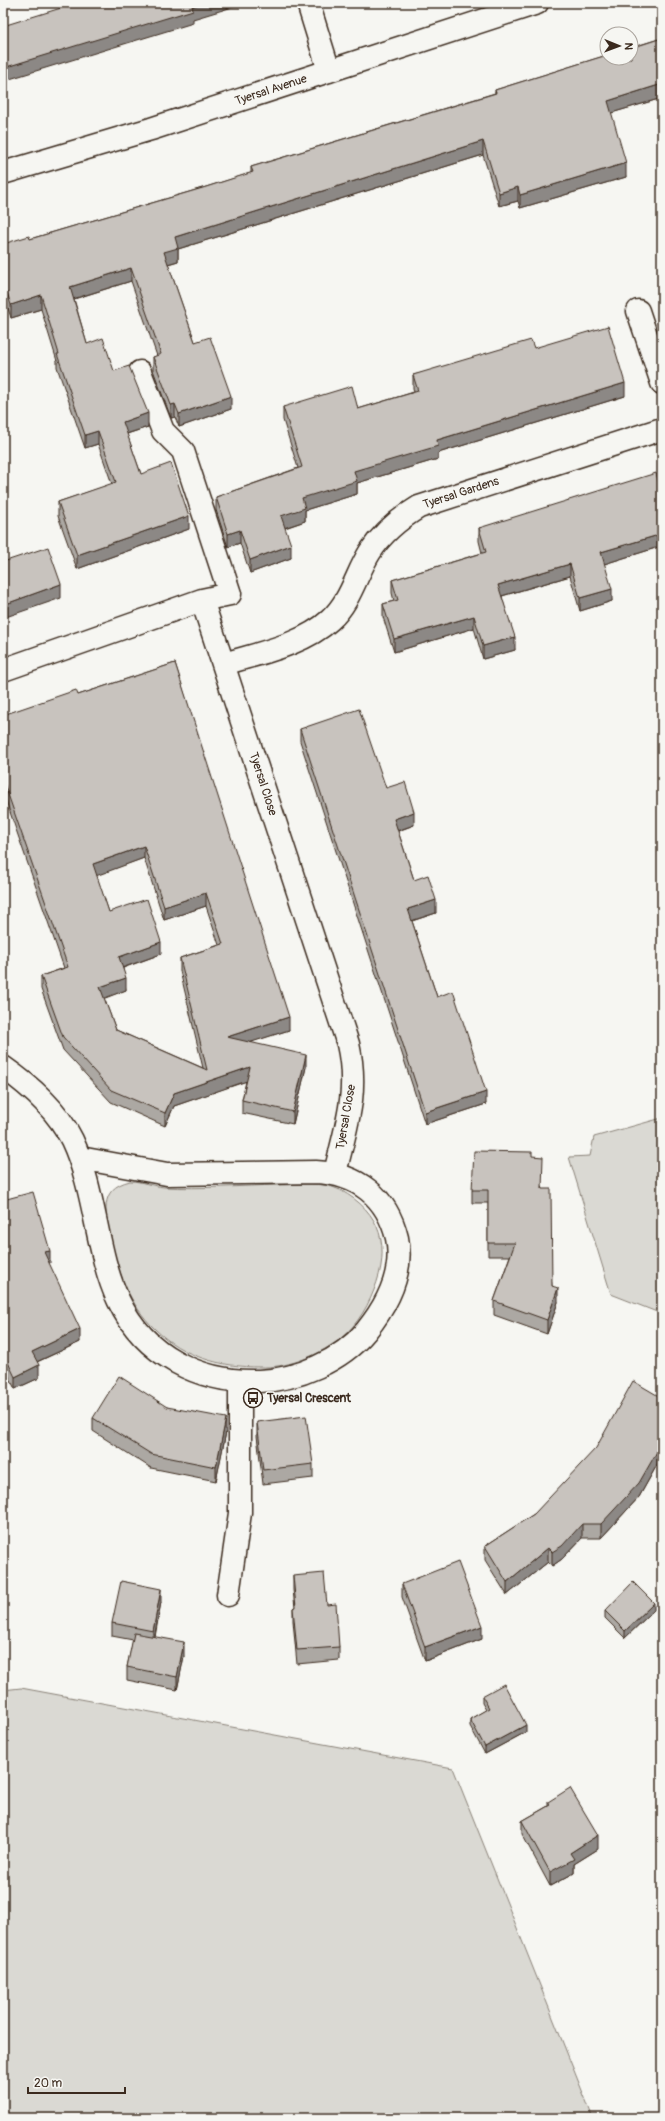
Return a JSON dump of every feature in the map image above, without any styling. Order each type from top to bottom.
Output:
[{"type":"street","points":[[308,3],[329,71]]},
{"type":"street","name":"Tyersal Avenue","points":[[3,173],[151,129],[537,3]]},
{"type":"street","points":[[638,311],[662,383]]},
{"type":"street","points":[[3,670],[202,600],[230,594],[183,451],[163,431],[140,372]]},
{"type":"street","name":"Tyersal Gardens","points":[[224,664],[307,636],[330,620],[348,599],[369,553],[383,534],[400,519],[419,507],[662,429]]},
{"type":"street","name":"Tyersal Close","points":[[202,600],[348,1044],[353,1065],[354,1087],[335,1173]]},
{"type":"street","points":[[3,1067],[21,1079],[49,1107],[62,1123],[80,1158],[107,1274],[116,1298],[129,1321],[146,1340],[167,1357],[190,1370],[214,1378],[240,1382],[263,1381],[286,1377],[329,1361],[348,1349],[366,1331],[392,1288],[398,1264],[398,1244],[394,1224],[384,1207],[370,1192],[354,1180],[335,1173],[167,1174],[80,1158]]},
{"type":"street","points":[[228,1595],[240,1513],[240,1382]]},
{"type":"shaded area","points":[[662,1118],[662,1314],[611,1294],[569,1157],[590,1156],[594,1137]]},
{"type":"shaded area","points":[[130,1181],[178,1188],[318,1184],[340,1190],[354,1199],[365,1209],[374,1220],[379,1232],[382,1246],[382,1260],[379,1275],[367,1306],[358,1320],[340,1339],[316,1354],[289,1364],[269,1367],[245,1367],[231,1365],[203,1358],[178,1347],[155,1329],[138,1309],[126,1288],[118,1265],[107,1221],[106,1204],[112,1190]]},
{"type":"shaded area","points":[[21,1688],[453,1768],[593,2118],[3,2118],[3,1690]]},
{"type":"building","points":[[77,3],[203,3],[192,6],[193,10],[3,68],[3,26]]},
{"type":"building","points":[[662,38],[662,84],[608,101],[626,163],[520,195],[518,187],[499,193],[483,141],[175,237],[178,248],[164,252],[195,342],[210,337],[231,396],[179,414],[175,404],[171,405],[153,357],[161,354],[131,268],[70,287],[87,344],[103,338],[114,371],[129,366],[148,413],[123,422],[141,474],[171,463],[189,516],[77,555],[58,502],[116,482],[98,431],[85,435],[57,354],[59,354],[41,295],[11,305],[7,292],[3,293],[3,244],[29,236],[30,239],[206,187],[253,172],[251,167],[496,93],[495,90],[599,58],[599,66],[639,66],[639,45]]},
{"type":"building","points":[[608,326],[625,383],[437,440],[438,446],[354,471],[357,481],[302,498],[305,508],[281,516],[291,545],[250,560],[240,530],[228,534],[216,497],[302,467],[283,407],[352,386],[358,409],[418,391],[413,375],[531,340],[534,348]]},
{"type":"building","points":[[656,473],[662,494],[662,534],[601,552],[612,589],[580,598],[570,564],[498,585],[515,637],[483,646],[474,616],[394,639],[383,604],[398,600],[392,580],[486,552],[479,528]]},
{"type":"building","points":[[48,547],[61,584],[3,605],[3,562]]},
{"type":"building","points":[[175,663],[289,1017],[227,1037],[306,1055],[293,1112],[242,1100],[250,1067],[174,1093],[165,1113],[111,1090],[63,1037],[41,976],[68,967],[3,780],[3,715],[76,690],[78,695]],"holes":[[[144,846],[164,907],[206,893],[223,944],[180,958],[207,1070],[116,1030],[100,987],[126,978],[119,957],[161,942],[147,899],[109,912],[93,864]]]},
{"type":"building","points":[[359,709],[386,788],[405,782],[414,812],[394,819],[414,880],[428,875],[436,900],[408,909],[437,997],[453,991],[486,1092],[425,1112],[300,729]]},
{"type":"building","points":[[474,1151],[532,1152],[532,1156],[543,1157],[542,1189],[551,1189],[552,1286],[558,1288],[547,1320],[494,1301],[515,1243],[488,1243],[488,1190],[472,1190]]},
{"type":"building","points":[[33,1192],[50,1251],[44,1252],[80,1329],[32,1352],[39,1365],[15,1377],[3,1352],[3,1200]]},
{"type":"building","points":[[119,1376],[167,1407],[226,1418],[216,1467],[151,1454],[93,1418]]},
{"type":"building","points":[[633,1381],[662,1398],[662,1443],[639,1483],[601,1524],[582,1524],[562,1546],[552,1552],[548,1548],[507,1582],[485,1546],[534,1514],[596,1448]]},
{"type":"building","points":[[306,1416],[313,1464],[263,1470],[257,1422]]},
{"type":"building","points":[[458,1562],[482,1626],[425,1647],[402,1584]]},
{"type":"building","points":[[324,1573],[327,1605],[336,1604],[339,1647],[297,1650],[293,1608],[296,1607],[293,1576]]},
{"type":"building","points":[[121,1581],[161,1589],[153,1631],[112,1623]]},
{"type":"building","points":[[633,1582],[654,1603],[625,1631],[605,1611]]},
{"type":"building","points":[[134,1633],[184,1642],[177,1677],[127,1667]]},
{"type":"building","points":[[504,1684],[526,1725],[485,1747],[470,1719],[489,1708],[482,1696]]},
{"type":"building","points":[[570,1788],[598,1835],[570,1853],[574,1859],[550,1872],[522,1821],[550,1805],[548,1802]]},
{"type":"place","name":"Tyersal Crescent","points":[[253,1398]]}]
